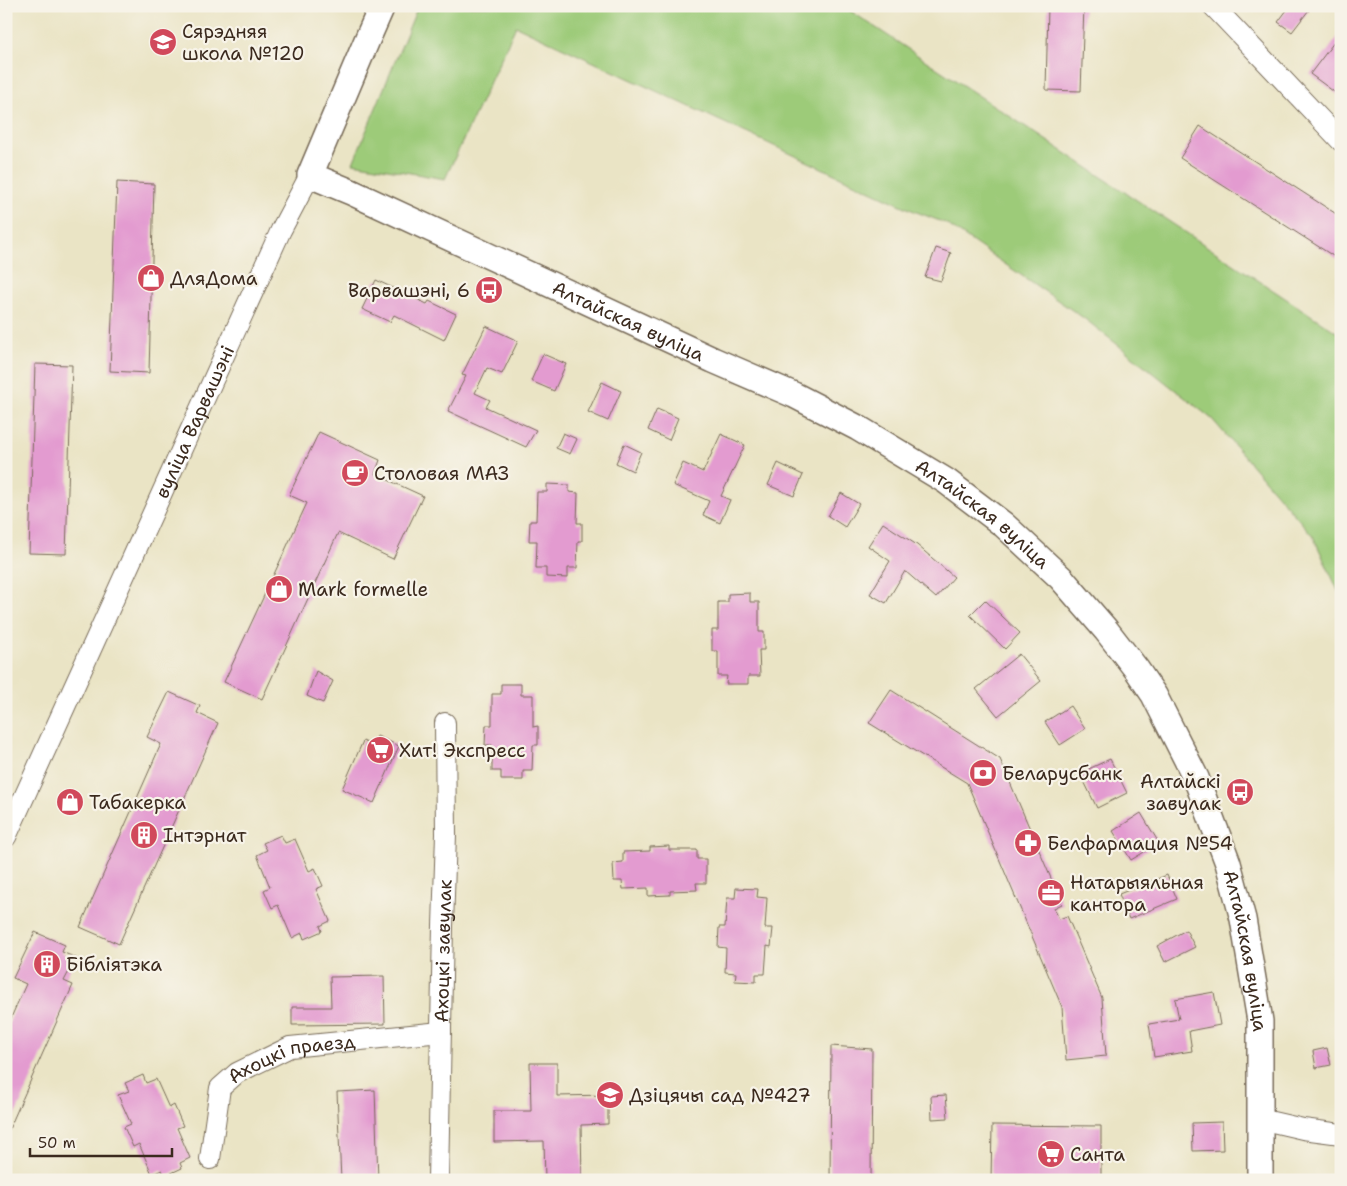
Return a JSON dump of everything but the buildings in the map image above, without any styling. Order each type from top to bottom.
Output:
[{"type":"main road","name":"вуліца Варвашэні","points":[[310,175],[382,6]]},
{"type":"main road","name":"Алтайская вуліца","points":[[310,175],[360,196],[713,360],[794,395],[842,420],[946,481],[1004,525],[1061,578],[1106,630],[1154,694],[1196,778],[1228,863],[1244,919],[1260,1021],[1260,1180]]},
{"type":"street","points":[[1213,6],[1341,140]]},
{"type":"street","name":"вуліца Варвашэні","points":[[6,837],[281,230],[310,175]]},
{"type":"street","name":"Ахоцкі завулак","points":[[438,1180],[442,926],[446,834],[445,723]]},
{"type":"street","name":"Ахоцкі праезд","points":[[210,1159],[220,1088],[237,1073],[290,1047],[441,1032]]},
{"type":"street","points":[[1260,1119],[1302,1129],[1341,1134]]},
{"type":"green space","points":[[418,6],[843,6],[1341,335],[1341,597],[1313,536],[1212,419],[1085,319],[945,223],[914,211],[516,26],[445,179],[353,163]]},
{"type":"place","name":"Сярэдняя школа №120","points":[[163,42]]},
{"type":"place","name":"ДляДома","points":[[151,278]]},
{"type":"place","name":"Варвашэні, 6","points":[[489,290]]},
{"type":"place","name":"Столовая МАЗ","points":[[355,473]]},
{"type":"place","name":"Mark formelle","points":[[279,589]]},
{"type":"place","name":"Хит! Экспресс","points":[[380,750]]},
{"type":"place","name":"Беларусбанк","points":[[983,773]]},
{"type":"place","name":"Алтайскі завулак","points":[[1240,792]]},
{"type":"place","name":"Табакерка","points":[[70,802]]},
{"type":"place","name":"Інтэрнат","points":[[144,835]]},
{"type":"place","name":"Белфармация №54","points":[[1028,843]]},
{"type":"place","name":"Натарыяльная кантора","points":[[1051,893]]},
{"type":"place","name":"Бібліятэка","points":[[47,964]]},
{"type":"place","name":"Дзіцячы сад №427","points":[[610,1095]]},
{"type":"place","name":"Санта","points":[[1051,1154]]}]
